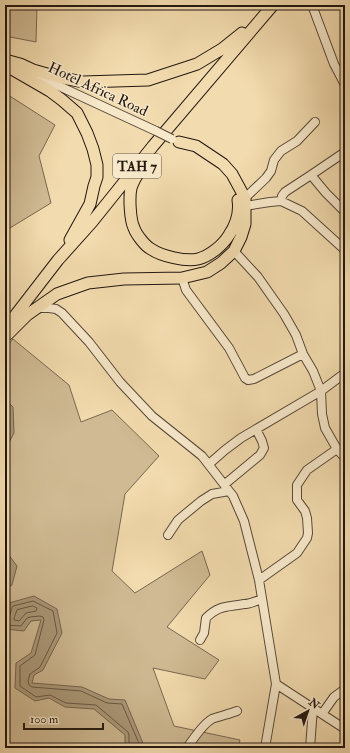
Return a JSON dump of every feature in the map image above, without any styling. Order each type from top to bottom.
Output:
[{"type":"highway","points":[[5,60],[20,64],[33,70],[83,82],[148,80],[197,64],[222,49],[246,30],[272,5]]},
{"type":"highway","name":"TAH 7","points":[[5,331],[58,260],[92,222],[272,5]]},
{"type":"highway","points":[[5,65],[50,91],[77,113],[93,149],[97,165],[97,177],[90,204],[58,260]]},
{"type":"highway","points":[[154,146],[131,189],[130,214],[133,227],[150,249],[167,257],[198,259],[212,252],[225,241],[235,226],[239,207],[236,193],[230,179],[221,168],[195,149],[176,141]]},
{"type":"highway","points":[[5,337],[27,315],[57,294],[88,283],[124,279],[182,278],[207,272],[221,263],[234,251],[245,224],[245,202],[232,174],[223,164],[196,146],[176,141]]},
{"type":"street","points":[[312,5],[334,64],[345,84]]},
{"type":"street","name":"Hotel Africa Road","points":[[5,60],[176,141]]},
{"type":"street","points":[[245,202],[266,178],[271,171],[274,160],[281,152],[297,141],[315,122]]},
{"type":"street","points":[[282,201],[282,196],[285,192],[342,154]]},
{"type":"street","points":[[311,175],[345,212]]},
{"type":"street","points":[[245,202],[282,201],[302,210],[345,250]]},
{"type":"street","points":[[234,251],[258,278],[284,314],[296,335],[303,354],[321,390],[322,414],[325,428],[337,449],[345,458]]},
{"type":"street","points":[[182,278],[186,290],[229,348],[245,378],[248,380],[254,379],[303,354]]},
{"type":"street","points":[[37,308],[56,309],[62,313],[89,342],[120,382],[152,416],[202,456],[233,496],[244,522],[259,580],[276,684],[265,748]]},
{"type":"street","points":[[209,464],[241,438],[321,390],[345,373]]},
{"type":"street","points":[[225,484],[260,455],[264,448],[256,429]]},
{"type":"street","points":[[259,580],[297,553],[307,538],[307,518],[305,511],[297,500],[297,484],[307,470],[337,449]]},
{"type":"street","points":[[168,535],[178,520],[201,501],[212,494],[229,492]]},
{"type":"street","points":[[200,640],[204,634],[206,618],[212,612],[227,606],[246,604],[262,599]]},
{"type":"street","points":[[276,684],[345,729]]},
{"type":"street","points":[[322,714],[334,697],[345,689]]},
{"type":"street","points":[[310,748],[313,708]]},
{"type":"street","points":[[187,748],[206,724],[212,719],[237,711]]},
{"type":"shaded area","points":[[5,5],[37,5],[36,42],[5,36]]},
{"type":"shaded area","points":[[5,93],[55,125],[39,156],[51,203],[5,231]]},
{"type":"shaded area","points":[[5,231],[8,293],[5,298]]},
{"type":"shaded area","points":[[13,339],[69,385],[81,422],[112,410],[159,456],[125,494],[112,571],[135,593],[202,551],[210,575],[167,627],[219,660],[205,679],[153,668],[174,726],[240,740],[238,748],[5,748],[5,348]]},
{"type":"water","points":[[5,399],[13,407],[14,433],[5,450]]},
{"type":"water","points":[[5,550],[17,566],[12,585],[5,589]]},
{"type":"water","points":[[34,596],[57,609],[62,633],[43,670],[34,675],[32,683],[82,687],[109,699],[125,700],[145,748],[125,748],[125,735],[94,709],[65,707],[49,698],[35,701],[15,688],[16,663],[31,653],[41,620],[31,621],[24,631],[5,629],[5,615],[7,614],[9,603]]}]
